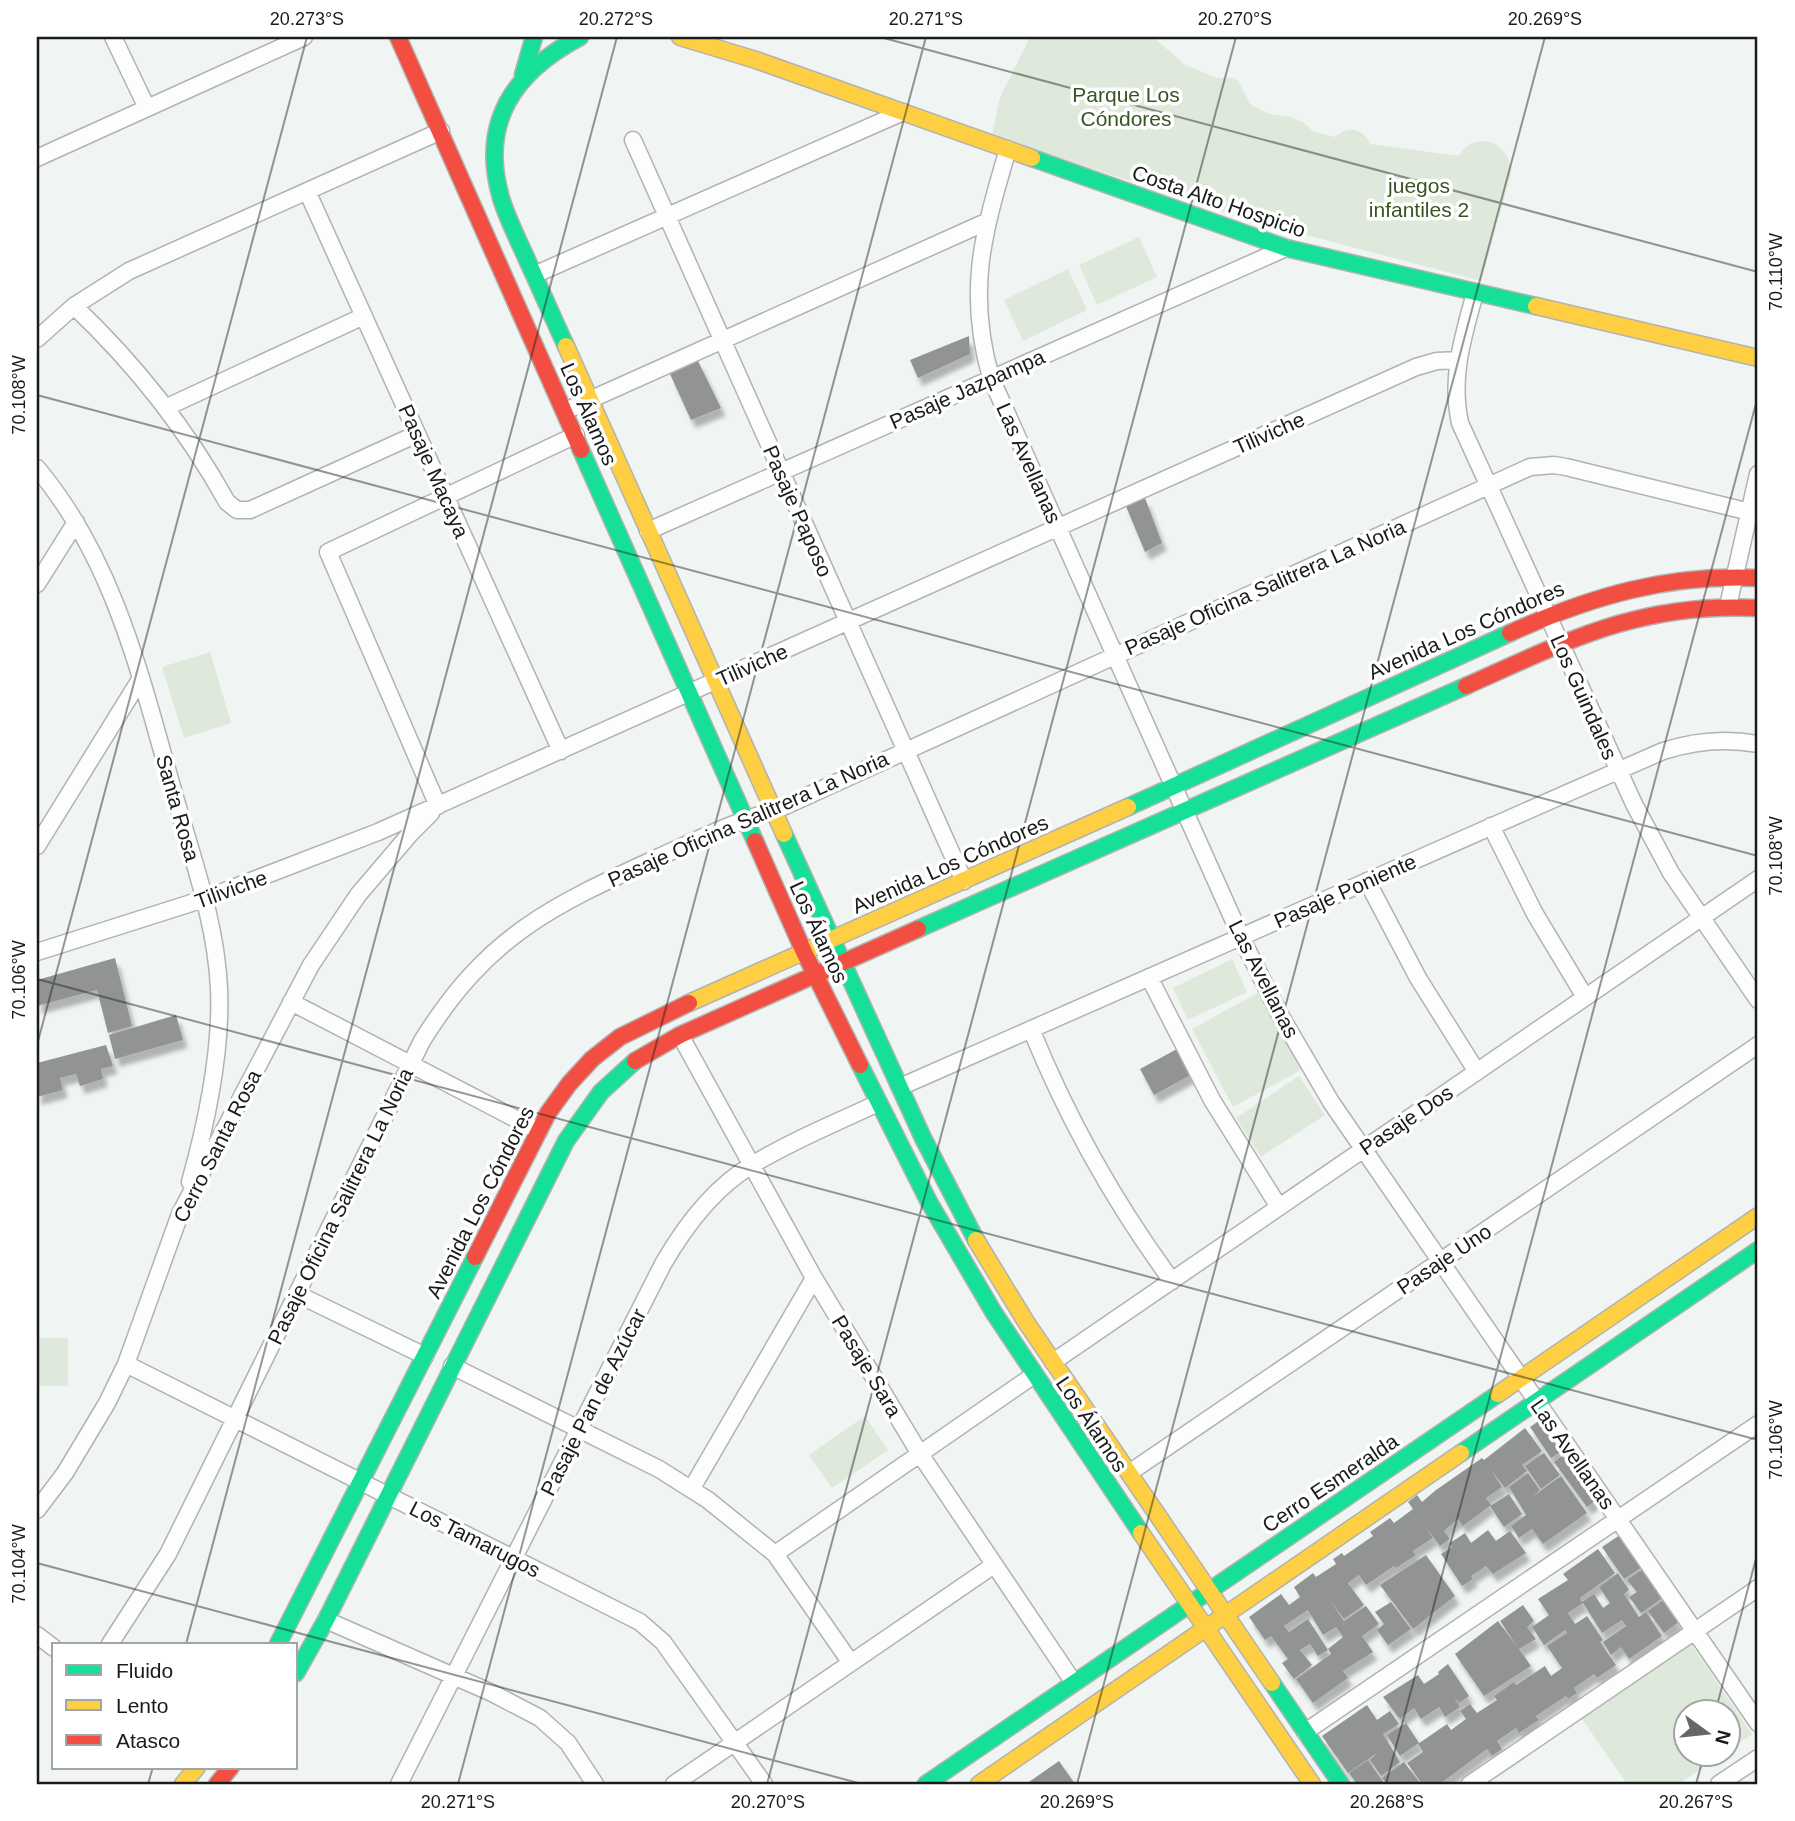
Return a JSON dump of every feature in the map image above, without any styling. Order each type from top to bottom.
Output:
[{"type":"street","points":[[113,37],[147,108]]},
{"type":"street","points":[[37,158],[304,37]]},
{"type":"street","name":"Los Álamos","points":[[398,37],[804,952],[878,1103],[956,1250],[1034,1375],[1312,1784]]},
{"type":"street","name":"Los Álamos","points":[[534,37],[523,75],[507,101],[501,118],[495,153],[496,172],[505,208],[831,940],[943,1178],[999,1280],[1341,1784]]},
{"type":"street","name":"Los Álamos","points":[[523,75],[552,52],[580,37]]},
{"type":"street","name":"Costa Alto Hospicio","points":[[680,37],[756,60],[1286,248],[1758,358]]},
{"type":"street","points":[[534,275],[902,112]]},
{"type":"street","points":[[37,339],[74,306],[129,271],[441,131]]},
{"type":"street","name":"Pasaje Paposo","points":[[633,141],[964,881]]},
{"type":"street","name":"Las Avellanas","points":[[1009,149],[986,222],[980,259],[978,306],[991,378],[1241,937],[1300,1051],[1364,1149],[1758,1723]]},
{"type":"street","name":"Pasaje Macaya","points":[[307,191],[561,751]]},
{"type":"street","points":[[565,411],[986,222]]},
{"type":"street","name":"Pasaje Jazpampa","points":[[648,531],[1286,248]]},
{"type":"street","name":"Los Guindales","points":[[1475,293],[1458,360],[1455,389],[1460,423],[1618,771],[1671,873],[1758,1000]]},
{"type":"street","points":[[74,306],[125,357],[167,407],[232,507],[244,511],[417,434]]},
{"type":"street","points":[[167,407],[364,316]]},
{"type":"street","name":"Tiliviche","points":[[37,952],[204,899],[307,861],[438,806],[1416,367],[1437,361],[1458,360]]},
{"type":"street","points":[[438,806],[328,552],[576,435]]},
{"type":"street","name":"Pasaje Oficina Salitrera La Noria","points":[[111,1643],[168,1554],[410,1063],[434,1022],[465,981],[484,959],[518,932],[578,894],[745,818],[774,811],[1530,467],[1554,465],[1750,512]]},
{"type":"street","name":"Santa Rosa","points":[[37,468],[76,522],[113,596],[141,678],[204,899],[216,958],[219,989],[217,1039],[201,1133],[180,1214]]},
{"type":"street","points":[[1728,606],[1758,474]]},
{"type":"street","points":[[37,584],[76,522]]},
{"type":"street","name":"Avenida Los Cóndores","points":[[279,1643],[539,1131],[570,1080],[615,1040],[642,1025],[1578,603],[1644,586],[1694,579],[1758,578]]},
{"type":"street","points":[[298,1669],[326,1620],[566,1141],[587,1107],[614,1077],[646,1052],[1585,633],[1634,617],[1697,607],[1758,608]]},
{"type":"street","points":[[37,846],[141,678]]},
{"type":"street","name":"Pasaje Poniente","points":[[900,1087],[1662,751],[1691,743],[1722,740],[1757,746]]},
{"type":"street","name":"Cerro Santa Rosa","points":[[37,1510],[86,1440],[125,1364],[180,1214],[311,965],[358,895],[410,834],[438,806]]},
{"type":"street","points":[[1491,826],[1535,914],[1585,997]]},
{"type":"street","name":"Pasaje Dos","points":[[1053,1362],[1758,879]]},
{"type":"street","points":[[1367,881],[1418,978],[1477,1072]]},
{"type":"street","points":[[1149,977],[1212,1100],[1279,1207]]},
{"type":"street","points":[[290,1002],[539,1131]]},
{"type":"street","points":[[1031,1029],[1049,1075],[1095,1166],[1125,1215],[1172,1281]]},
{"type":"street","name":"Pasaje Sara","points":[[680,1035],[814,1278],[920,1454],[1074,1683]]},
{"type":"street","name":"Pasaje Uno","points":[[1129,1473],[1758,1045]]},
{"type":"street","name":"Pasaje Pan de Azúcar","points":[[399,1784],[675,1244],[711,1199],[752,1165],[878,1103]]},
{"type":"street","name":"Cerro Esmeralda","points":[[926,1784],[1758,1216]]},
{"type":"street","points":[[979,1784],[1758,1250]]},
{"type":"street","points":[[692,1489],[814,1278]]},
{"type":"street","points":[[297,1294],[425,1356]]},
{"type":"street","name":"Los Tamarugos","points":[[125,1364],[640,1622],[668,1648],[764,1784]]},
{"type":"street","points":[[452,1366],[659,1469],[692,1489],[775,1554],[851,1663]]},
{"type":"street","points":[[775,1554],[1034,1375]]},
{"type":"street","points":[[1305,1732],[1758,1424]]},
{"type":"street","points":[[674,1784],[995,1565]]},
{"type":"street","points":[[1470,1784],[1758,1588]]},
{"type":"street","points":[[326,1620],[524,1708],[554,1728],[568,1743],[595,1784]]},
{"type":"street","points":[[37,1635],[52,1646]]},
{"type":"street","points":[[1126,1647],[1145,1671]]},
{"type":"street","points":[[1097,1667],[1115,1693]]},
{"type":"street","points":[[1719,1784],[1758,1758]]},
{"type":"street","points":[[183,1784],[195,1769]]},
{"type":"green space","name":"Parque Los Cóndores","points":[[1030,37],[1153,37],[1184,64],[1216,78],[1232,78],[1238,81],[1251,105],[1269,114],[1291,117],[1314,132],[1335,137],[1345,131],[1354,130],[1363,134],[1370,144],[1459,156],[1474,142],[1491,142],[1506,154],[1511,174],[1481,281],[1238,217],[992,135],[1000,97]]},
{"type":"green space","points":[[1139,237],[1157,277],[1097,305],[1079,265]]},
{"type":"green space","points":[[1068,269],[1087,310],[1023,341],[1004,300]]},
{"type":"green space","points":[[210,652],[231,723],[184,738],[162,667]]},
{"type":"green space","points":[[1232,959],[1247,992],[1188,1020],[1173,988]]},
{"type":"green space","points":[[1259,992],[1301,1070],[1233,1107],[1192,1029]]},
{"type":"green space","points":[[1299,1076],[1325,1115],[1261,1157],[1236,1118]]},
{"type":"green space","points":[[37,1338],[68,1338],[68,1386],[37,1386]]},
{"type":"green space","points":[[865,1416],[888,1450],[832,1488],[809,1455]]},
{"type":"green space","points":[[1691,1644],[1728,1699],[1672,1699],[1672,1769],[1701,1769],[1678,1784],[1627,1784],[1582,1719]]},
{"type":"green space","points":[[1742,1719],[1752,1734],[1742,1741]]},
{"type":"building","points":[[969,336],[970,354],[918,378],[910,360]]},
{"type":"building","points":[[698,361],[721,408],[691,420],[670,374]]},
{"type":"building","points":[[1145,498],[1162,543],[1145,552],[1125,504]]},
{"type":"building","points":[[115,958],[132,1026],[108,1033],[97,990],[37,1006],[37,980]]},
{"type":"building","points":[[176,1015],[183,1040],[115,1059],[109,1035]]},
{"type":"building","points":[[106,1045],[113,1066],[101,1069],[103,1079],[80,1086],[76,1074],[60,1078],[63,1090],[37,1097],[37,1063]]},
{"type":"building","points":[[1177,1049],[1191,1075],[1154,1095],[1140,1069]]},
{"type":"building","points":[[1540,1420],[1562,1451],[1551,1458],[1530,1427]]},
{"type":"building","points":[[1525,1428],[1542,1451],[1522,1465],[1527,1471],[1505,1488],[1491,1470],[1502,1487],[1486,1498],[1491,1505],[1463,1526],[1458,1519],[1444,1531],[1450,1539],[1440,1546],[1425,1526],[1433,1538],[1413,1551],[1416,1555],[1366,1585],[1359,1575],[1348,1583],[1364,1605],[1344,1619],[1329,1599],[1344,1621],[1366,1606],[1379,1624],[1362,1636],[1373,1652],[1343,1671],[1348,1678],[1313,1703],[1296,1679],[1331,1654],[1328,1649],[1343,1637],[1336,1627],[1323,1635],[1294,1587],[1313,1573],[1316,1577],[1336,1564],[1333,1559],[1342,1553],[1344,1556],[1373,1536],[1370,1532],[1390,1518],[1394,1523],[1413,1509],[1408,1502],[1417,1495],[1422,1502]]},
{"type":"building","points":[[1544,1453],[1560,1475],[1541,1489],[1525,1466]]},
{"type":"building","points":[[1563,1455],[1596,1500],[1587,1507],[1554,1462]]},
{"type":"building","points":[[1528,1473],[1540,1490],[1532,1497],[1561,1476],[1587,1513],[1543,1544],[1532,1529],[1519,1538],[1511,1526],[1526,1515],[1509,1487]]},
{"type":"building","points":[[1509,1494],[1522,1514],[1504,1527],[1490,1506]]},
{"type":"building","points":[[1488,1530],[1496,1541],[1510,1531],[1526,1553],[1493,1574],[1486,1566],[1462,1586],[1441,1554],[1452,1547],[1450,1543],[1465,1533],[1471,1543]]},
{"type":"building","points":[[1620,1535],[1642,1567],[1624,1579],[1602,1547]]},
{"type":"building","points":[[1598,1549],[1615,1573],[1580,1598],[1582,1602],[1594,1594],[1603,1608],[1610,1603],[1599,1587],[1618,1573],[1629,1590],[1624,1594],[1639,1617],[1646,1612],[1662,1636],[1629,1659],[1621,1647],[1611,1655],[1603,1642],[1626,1626],[1622,1620],[1602,1633],[1583,1603],[1568,1613],[1575,1624],[1587,1616],[1616,1665],[1597,1678],[1594,1674],[1574,1688],[1577,1693],[1568,1699],[1566,1696],[1536,1716],[1539,1720],[1519,1733],[1516,1728],[1497,1741],[1502,1749],[1492,1756],[1487,1749],[1444,1781],[1438,1784],[1422,1784],[1407,1763],[1423,1752],[1418,1744],[1447,1724],[1451,1730],[1466,1719],[1460,1711],[1470,1704],[1477,1713],[1497,1700],[1494,1696],[1514,1682],[1516,1685],[1545,1666],[1551,1676],[1562,1668],[1547,1646],[1567,1633],[1565,1630],[1544,1645],[1532,1627],[1549,1615],[1538,1599],[1568,1580],[1563,1574]]},
{"type":"building","points":[[1426,1555],[1455,1596],[1413,1629],[1380,1585]]},
{"type":"building","points":[[1643,1569],[1664,1597],[1641,1613],[1629,1597],[1637,1592],[1627,1580]]},
{"type":"building","points":[[1281,1594],[1289,1605],[1300,1597],[1308,1610],[1284,1626],[1289,1632],[1308,1619],[1328,1650],[1318,1656],[1310,1644],[1300,1650],[1312,1665],[1294,1679],[1282,1663],[1288,1659],[1271,1636],[1265,1640],[1249,1617]]},
{"type":"building","points":[[1663,1600],[1679,1622],[1664,1633],[1648,1611]]},
{"type":"building","points":[[1391,1602],[1411,1629],[1388,1645],[1377,1630],[1384,1624],[1375,1612]]},
{"type":"building","points":[[1523,1605],[1534,1621],[1527,1627],[1536,1639],[1519,1649],[1500,1621]]},
{"type":"building","points":[[1498,1621],[1531,1666],[1484,1696],[1455,1654]]},
{"type":"building","points":[[1448,1664],[1469,1696],[1459,1703],[1454,1697],[1460,1707],[1445,1717],[1439,1707],[1421,1719],[1414,1708],[1400,1719],[1383,1697],[1418,1675],[1424,1684]]},
{"type":"building","points":[[1367,1705],[1377,1720],[1390,1711],[1399,1724],[1383,1734],[1400,1762],[1381,1776],[1370,1760],[1377,1753],[1348,1773],[1322,1736]]},
{"type":"building","points":[[1406,1723],[1419,1743],[1400,1756],[1387,1735]]},
{"type":"building","points":[[1368,1760],[1384,1783],[1357,1784],[1349,1773]]},
{"type":"building","points":[[1059,1761],[1075,1784],[1026,1784]]},
{"type":"building","points":[[1404,1762],[1421,1784],[1387,1784],[1382,1778]]},
{"type":"traffic: fast","points":[[523,75],[534,37]]},
{"type":"traffic: fast","points":[[566,346],[501,198],[495,171],[495,146],[499,123],[520,83],[537,66],[580,37]]},
{"type":"traffic: fast","points":[[1032,158],[1286,248],[1536,306]]},
{"type":"traffic: fast","points":[[581,450],[755,841]]},
{"type":"traffic: fast","points":[[1128,807],[1510,633]]},
{"type":"traffic: fast","points":[[918,929],[1466,686]]},
{"type":"traffic: fast","points":[[784,834],[923,1138],[976,1240]]},
{"type":"traffic: fast","points":[[298,1669],[326,1620],[566,1141],[601,1092],[635,1061]]},
{"type":"traffic: fast","points":[[860,1065],[929,1202],[994,1313],[1141,1533]]},
{"type":"traffic: fast","points":[[1461,1453],[1758,1250]]},
{"type":"traffic: fast","points":[[279,1643],[475,1257]]},
{"type":"traffic: fast","points":[[926,1784],[1498,1394]]},
{"type":"traffic: fast","points":[[1272,1683],[1341,1784]]},
{"type":"traffic: slow","points":[[680,37],[756,60],[1032,158]]},
{"type":"traffic: slow","points":[[1536,306],[1758,358]]},
{"type":"traffic: slow","points":[[566,346],[784,834]]},
{"type":"traffic: slow","points":[[689,1003],[1128,807]]},
{"type":"traffic: slow","points":[[1498,1394],[1758,1216]]},
{"type":"traffic: slow","points":[[976,1240],[1026,1322],[1272,1683]]},
{"type":"traffic: slow","points":[[979,1784],[1461,1453]]},
{"type":"traffic: slow","points":[[1141,1533],[1312,1784]]},
{"type":"traffic: slow","points":[[183,1784],[195,1769]]},
{"type":"traffic: jam","points":[[398,37],[581,450]]},
{"type":"traffic: jam","points":[[1510,633],[1571,608],[1631,590],[1692,580],[1758,578]]},
{"type":"traffic: jam","points":[[1466,686],[1573,640],[1641,618],[1678,611],[1758,608]]},
{"type":"traffic: jam","points":[[755,841],[804,952],[860,1065]]},
{"type":"traffic: jam","points":[[635,1061],[680,1035],[918,929]]},
{"type":"traffic: jam","points":[[475,1257],[548,1113],[569,1084],[592,1059],[620,1037],[689,1003]]},
{"type":"traffic: jam","points":[[217,1784],[229,1769]]},
{"type":"park label","name":"juegos infantiles 2","points":[[1419,197]]}]
